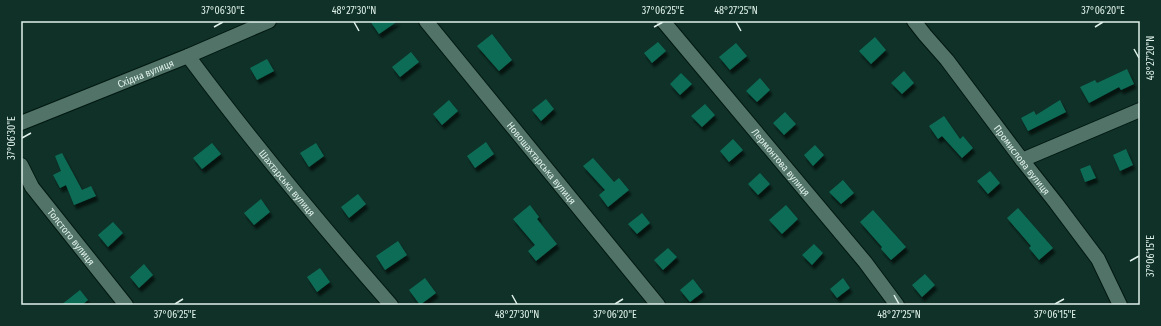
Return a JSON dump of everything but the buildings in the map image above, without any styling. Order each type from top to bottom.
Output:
[{"type":"street","name":"Східна вулиця","points":[[21,123],[188,56],[269,21]]},
{"type":"street","name":"Новошахтарська вулиця","points":[[426,21],[658,305]]},
{"type":"street","name":"Лермонтова вулиця","points":[[662,21],[865,262],[897,305]]},
{"type":"street","name":"Промислова вулиця","points":[[914,21],[924,35],[947,60],[1098,260],[1120,305]]},
{"type":"street","name":"Шахтарська вулиця","points":[[188,56],[327,231],[392,305]]},
{"type":"street","points":[[1022,160],[1140,110]]},
{"type":"street","name":"Толстого вулиця","points":[[21,165],[32,187],[126,305]]}]
